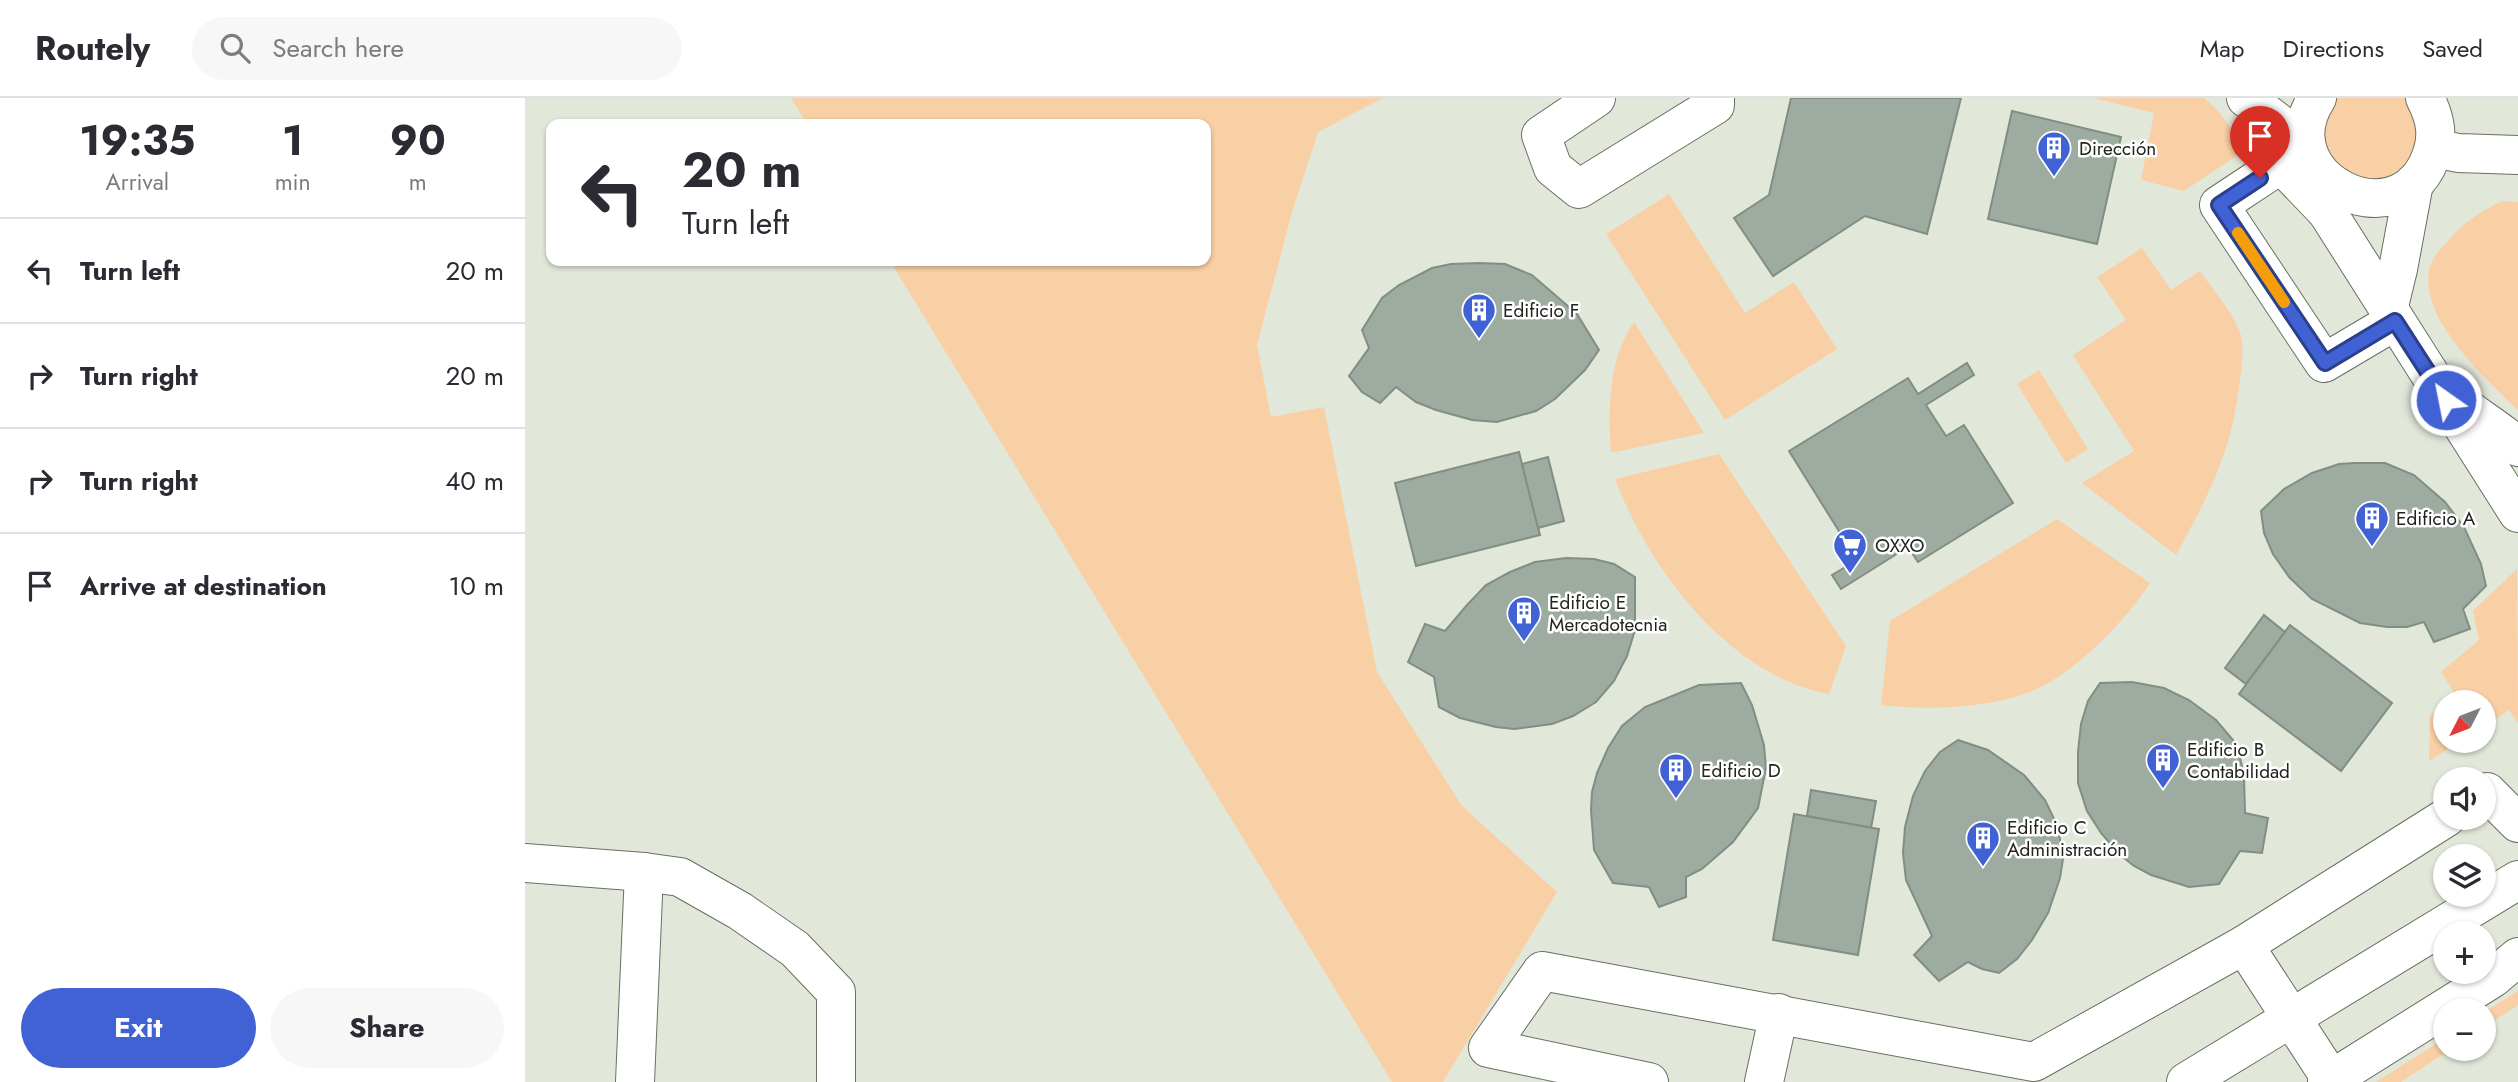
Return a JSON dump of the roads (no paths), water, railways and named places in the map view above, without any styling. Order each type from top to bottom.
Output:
[{"type":"street","points":[[1596,98],[1541,135],[1553,168],[1579,189],[1715,105],[1715,98]]},
{"type":"street","points":[[2246,98],[2306,144]]},
{"type":"street","points":[[2317,98],[2308,119],[2306,144],[2325,195],[2391,316],[2518,513]]},
{"type":"street","points":[[2414,183],[2391,316],[2325,363],[2219,205],[2281,164],[2325,195],[2341,191],[2362,198],[2380,198],[2398,193],[2414,183],[2427,167],[2435,148],[2436,128],[2425,98]]},
{"type":"street","points":[[2435,148],[2458,153],[2518,155]]},
{"type":"street","points":[[2434,382],[2518,447]]},
{"type":"street","points":[[2496,801],[2518,822]]},
{"type":"street","points":[[1649,1082],[1488,1048],[1542,971],[1779,1013],[2035,1072],[2433,826]]},
{"type":"street","points":[[525,863],[680,877],[740,911],[795,949],[836,992],[836,1082]]},
{"type":"street","points":[[635,1082],[645,872]]},
{"type":"street","points":[[2186,1082],[2292,1020],[2518,880]]},
{"type":"street","points":[[2244,945],[2329,1081],[2493,978],[2518,957]]},
{"type":"street","points":[[1763,1082],[1779,1013]]},
{"type":"place","name":"Dirección","points":[[2054,178]]},
{"type":"place","name":"Edificio F","points":[[1479,340]]},
{"type":"place","name":"Edificio A","points":[[2372,548]]},
{"type":"place","name":"OXXO","points":[[1850,575]]},
{"type":"place","name":"Edificio E Mercadotecnia","points":[[1524,643]]},
{"type":"place","name":"Edificio B Contabilidad","points":[[2163,790]]},
{"type":"place","name":"Edificio D","points":[[1676,800]]},
{"type":"place","name":"Edificio C Administración","points":[[1983,868]]}]
